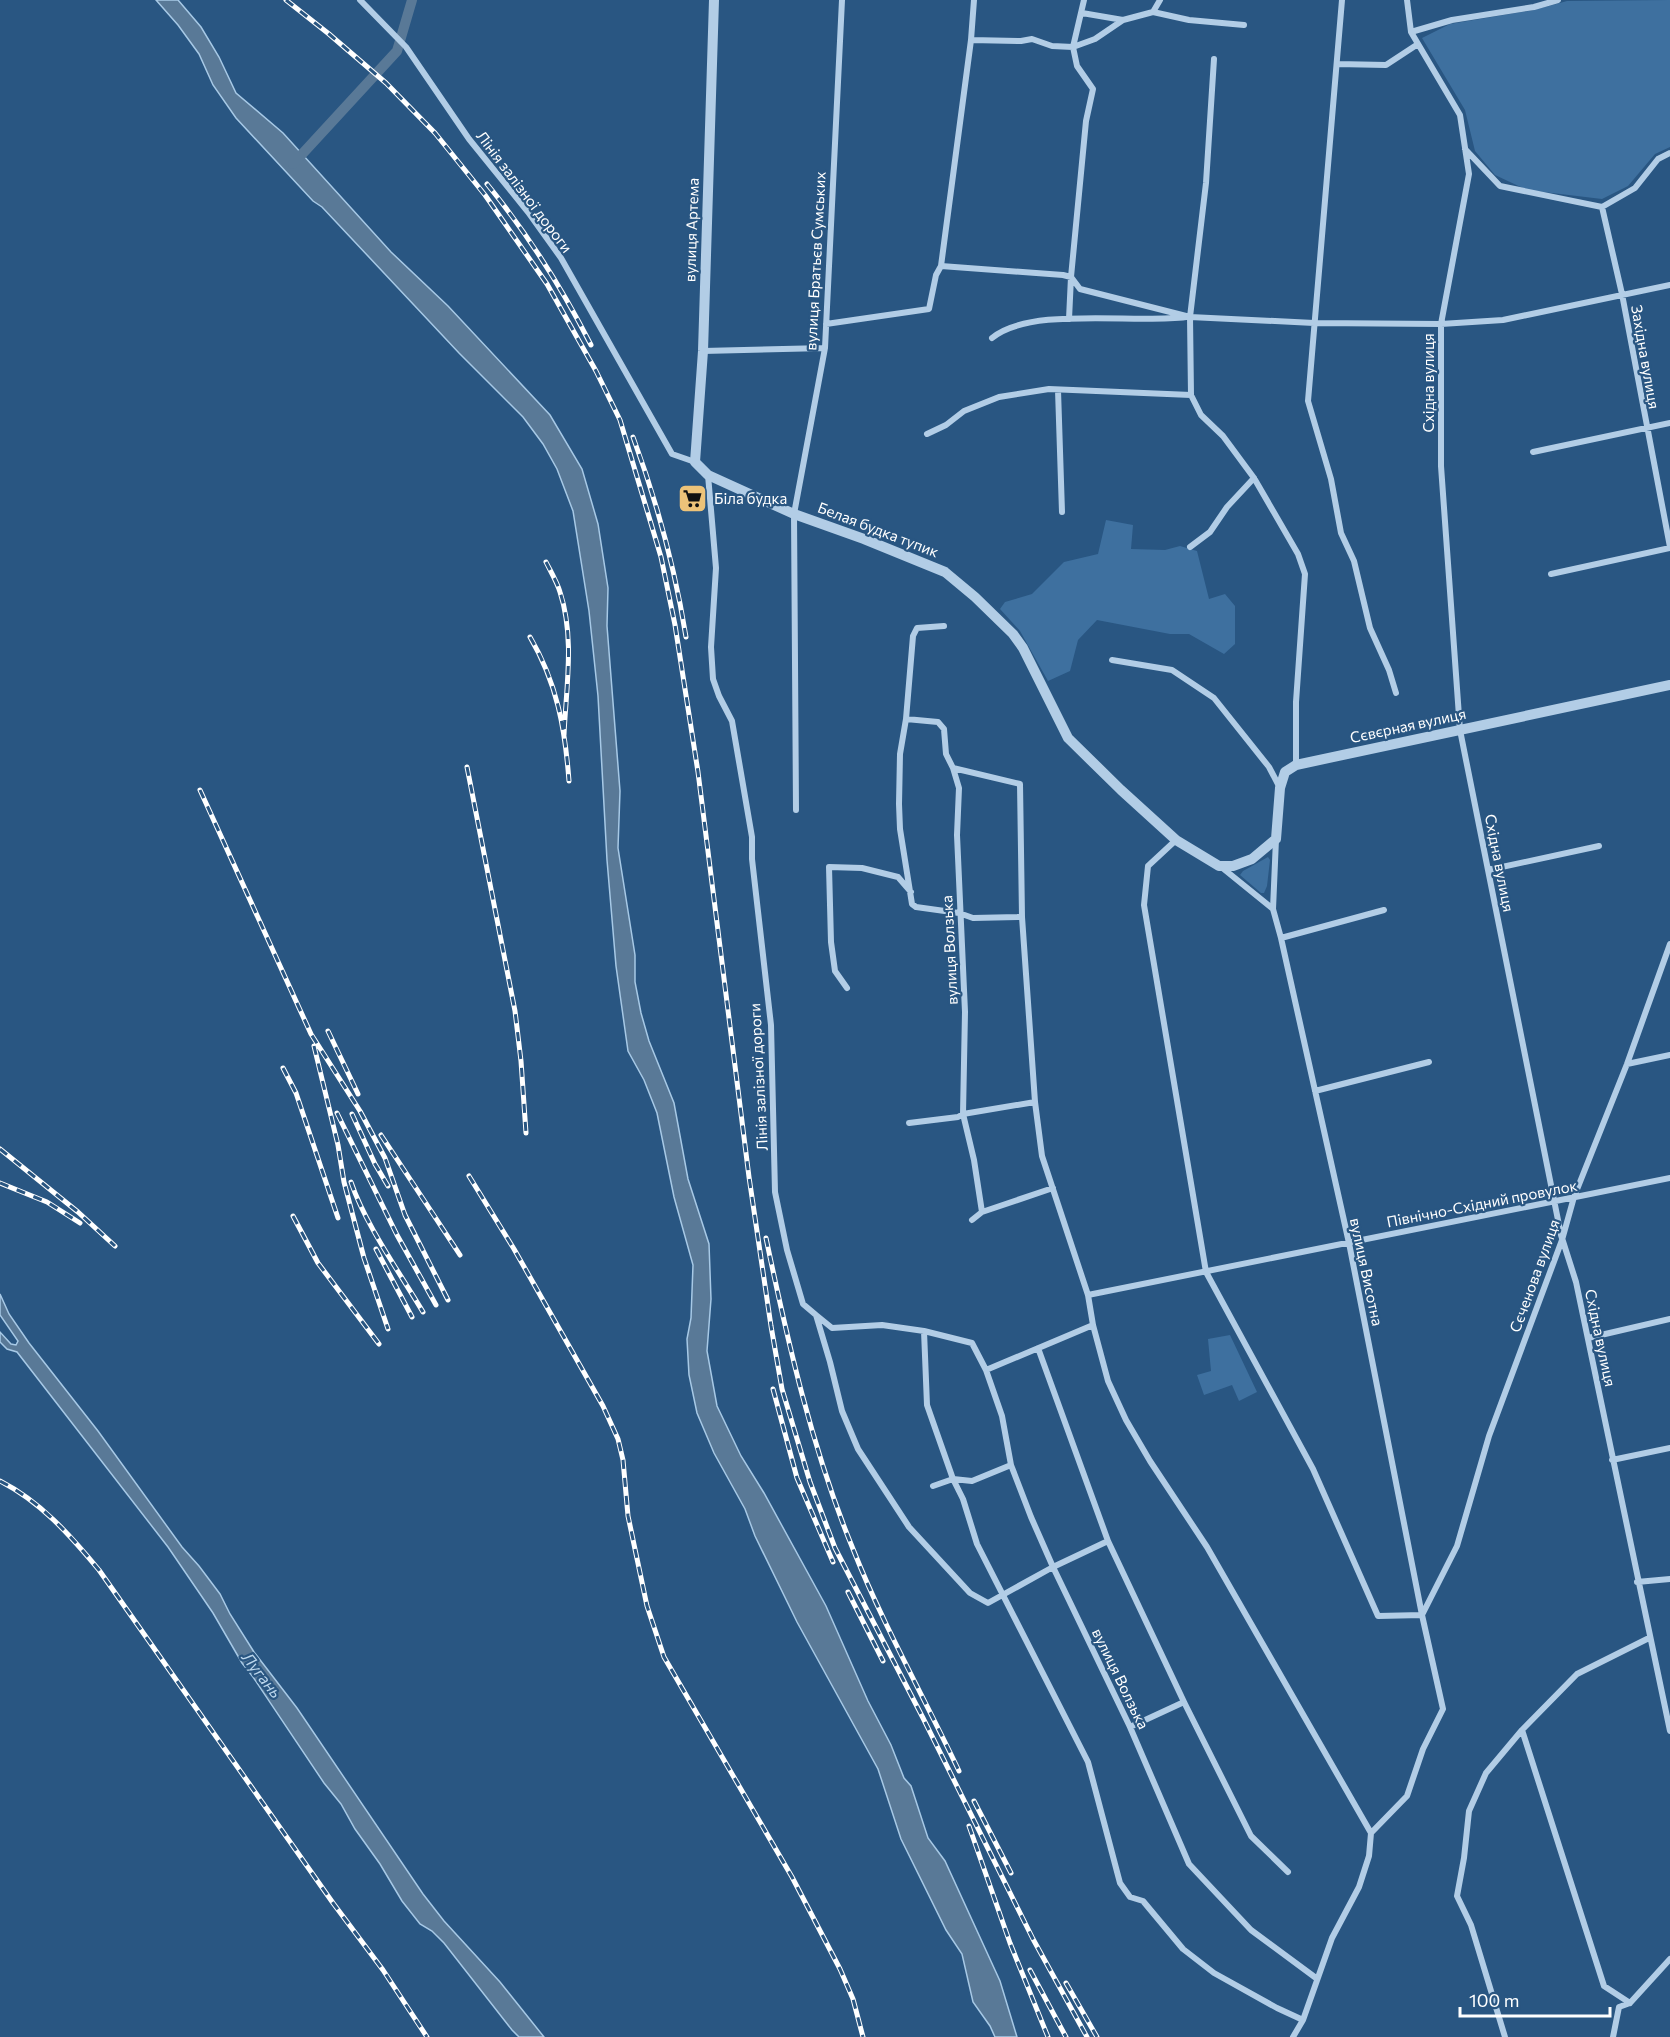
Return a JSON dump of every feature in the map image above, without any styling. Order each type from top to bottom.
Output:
[{"type":"street","name":"Лінія залізної дороги","points":[[360,0],[406,47],[469,139],[528,212],[561,258],[672,454],[695,462]]},
{"type":"street","name":"вулиця Артема","points":[[695,462],[703,351],[714,0]]},
{"type":"street","name":"вулиця Братьєв Сумських","points":[[796,810],[794,514],[825,348],[842,0]]},
{"type":"street","points":[[826,324],[929,309],[936,275],[941,266],[971,40],[974,0]]},
{"type":"street","points":[[1070,319],[1071,277],[1086,121],[1093,89],[1077,66],[1073,47],[1084,0]]},
{"type":"street","points":[[1153,12],[1160,0]]},
{"type":"street","points":[[1342,0],[1308,401],[1331,479],[1341,533],[1354,561],[1370,628],[1389,670],[1396,693]]},
{"type":"street","name":"Східна вулиця","points":[[1407,0],[1411,32],[1460,115],[1469,174],[1441,324],[1441,466],[1460,730],[1554,1202],[1562,1240],[1576,1282],[1670,1731]]},
{"type":"street","points":[[1411,32],[1452,20],[1534,7],[1558,0]]},
{"type":"street","points":[[971,40],[1021,41],[1032,39],[1052,46],[1073,47],[1095,39],[1123,20],[1153,12],[1189,20],[1244,25]]},
{"type":"street","points":[[1082,13],[1123,20]]},
{"type":"street","points":[[1337,64],[1386,65],[1419,44]]},
{"type":"street","points":[[1214,59],[1206,183],[1190,317],[1191,395],[1201,415],[1223,436],[1254,478],[1298,554],[1305,574],[1296,702],[1296,765],[1285,772],[1280,788],[1276,838],[1252,859],[1233,866],[1219,866]]},
{"type":"street","points":[[1465,149],[1500,186],[1602,207],[1635,188],[1658,159],[1670,153]]},
{"type":"street","name":"Західна вулиця","points":[[1602,207],[1622,294],[1670,547]]},
{"type":"street","points":[[941,266],[1063,274],[1071,277],[1080,290],[1190,317]]},
{"type":"street","points":[[992,338],[999,332],[1029,322],[1070,319],[1163,320],[1190,317],[1314,323],[1441,324],[1503,320],[1670,285]]},
{"type":"street","points":[[703,351],[825,348]]},
{"type":"street","points":[[927,434],[946,425],[964,411],[999,398],[1049,388],[1191,395]]},
{"type":"street","points":[[1058,390],[1062,512]]},
{"type":"street","points":[[1533,452],[1670,423]]},
{"type":"street","name":"Белая будка тупик","points":[[695,462],[708,475],[794,514],[864,538],[945,572],[1004,624],[1023,648],[1068,738],[1176,840],[1219,866]]},
{"type":"street","name":"Лінія залізної дороги","points":[[708,475],[716,568],[711,647],[713,679],[732,722],[752,837],[752,859],[771,1025],[775,1192],[787,1250],[803,1304],[816,1315],[842,1411],[858,1449],[909,1527],[970,1593],[988,1603],[1003,1596]]},
{"type":"street","points":[[1190,547],[1210,532],[1227,507],[1254,478]]},
{"type":"street","points":[[1551,574],[1670,547]]},
{"type":"street","points":[[944,626],[917,628],[913,636],[906,719],[900,754],[899,804],[904,859],[912,904],[916,907],[973,918],[1022,917]]},
{"type":"street","points":[[1112,660],[1172,670],[1214,698],[1269,767],[1280,788]]},
{"type":"street","name":"Сєвєрная вулиця","points":[[1296,765],[1670,685]]},
{"type":"street","name":"вулиця Волзька","points":[[906,719],[938,722],[944,729],[946,754],[959,788],[957,834],[959,914],[965,1012],[963,1114],[974,1160],[982,1212]]},
{"type":"street","points":[[953,768],[1020,784],[1022,917],[1035,1101],[1042,1156],[1088,1295],[1093,1325],[1108,1381],[1126,1420],[1150,1461],[1207,1547],[1371,1833],[1369,1856],[1359,1887],[1332,1938],[1303,2020],[1293,2037]]},
{"type":"street","name":"вулиця Висотна","points":[[1276,838],[1273,909],[1349,1243],[1422,1615],[1443,1709],[1423,1749],[1407,1796],[1371,1833]]},
{"type":"street","points":[[1176,840],[1148,866],[1144,905],[1206,1272],[1313,1469],[1378,1616],[1422,1615]]},
{"type":"street","points":[[1488,870],[1599,846]]},
{"type":"street","points":[[1219,866],[1273,909]]},
{"type":"street","points":[[848,988],[835,970],[831,942],[829,867],[862,868],[898,877],[911,892]]},
{"type":"street","points":[[1281,938],[1384,910]]},
{"type":"street","name":"Сєченова вулиця","points":[[1422,1615],[1457,1546],[1489,1436],[1562,1240],[1574,1197],[1627,1064],[1670,944]]},
{"type":"street","points":[[1627,1064],[1670,1055]]},
{"type":"street","points":[[1315,1091],[1429,1062]]},
{"type":"street","points":[[909,1123],[958,1117],[963,1114],[1035,1101]]},
{"type":"street","name":"Північно-Східний провулок","points":[[1088,1295],[1670,1178]]},
{"type":"street","points":[[972,1220],[982,1212],[1053,1188]]},
{"type":"street","points":[[816,1315],[832,1328],[882,1325],[924,1331],[927,1405],[953,1479],[963,1499],[977,1544],[1088,1762],[1120,1882],[1130,1897],[1143,1901],[1183,1949],[1214,1973],[1303,2020]]},
{"type":"street","points":[[1588,1338],[1670,1319]]},
{"type":"street","points":[[986,1370],[1093,1325]]},
{"type":"street","name":"вулиця Волзька","points":[[924,1331],[972,1343],[986,1370],[1002,1416],[1011,1465],[1053,1567],[1130,1727],[1189,1864],[1251,1930],[1316,1978]]},
{"type":"street","points":[[1038,1348],[1108,1541],[1184,1702],[1251,1836],[1288,1872]]},
{"type":"street","points":[[1612,1460],[1670,1448]]},
{"type":"street","points":[[933,1486],[953,1479],[972,1481],[1011,1465]]},
{"type":"street","points":[[1003,1596],[1053,1567],[1108,1541]]},
{"type":"street","points":[[1637,1582],[1670,1579]]},
{"type":"street","points":[[1505,2037],[1471,1925],[1457,1896],[1469,1811],[1486,1773],[1522,1730],[1577,1674],[1649,1638]]},
{"type":"street","points":[[1130,1727],[1184,1702]]},
{"type":"street","points":[[1522,1730],[1604,1986],[1630,2003]]},
{"type":"street","points":[[1613,2037],[1619,2007],[1630,2003],[1670,1959]]},
{"type":"shaded area","points":[[1670,0],[1670,147],[1655,154],[1628,186],[1602,199],[1527,190],[1495,175],[1475,151],[1465,110],[1422,38],[1450,24],[1534,10],[1567,1]]},
{"type":"shaded area","points":[[1106,520],[1133,525],[1131,549],[1165,550],[1180,546],[1197,551],[1209,599],[1225,594],[1235,606],[1235,644],[1224,654],[1189,634],[1170,634],[1097,620],[1078,640],[1070,671],[1048,681],[1020,631],[1000,609],[1005,602],[1032,594],[1064,562],[1098,554]]},
{"type":"shaded area","points":[[1268,857],[1270,860],[1267,886],[1264,893],[1261,893],[1240,875]]},
{"type":"shaded area","points":[[1230,1335],[1257,1392],[1239,1401],[1232,1385],[1204,1395],[1197,1375],[1211,1371],[1208,1339]]},
{"type":"water","points":[[156,0],[178,0],[201,27],[219,57],[236,93],[283,133],[391,252],[448,306],[550,415],[582,469],[598,524],[608,588],[607,626],[620,791],[618,848],[635,955],[635,982],[649,1041],[674,1103],[688,1179],[709,1244],[711,1299],[707,1351],[717,1406],[741,1456],[826,1606],[904,1778],[911,1786],[928,1838],[945,1861],[1000,1981],[1017,2037],[995,2037],[973,2002],[962,1954],[946,1930],[901,1839],[878,1769],[797,1622],[755,1536],[745,1509],[714,1453],[697,1413],[689,1375],[687,1339],[691,1318],[693,1265],[674,1197],[657,1113],[644,1080],[628,1051],[616,966],[607,860],[598,696],[589,611],[573,511],[557,469],[543,444],[523,417],[459,353],[322,207],[313,201],[236,118],[213,85],[199,54]]},
{"type":"water","name":"Лугань","points":[[0,1294],[9,1314],[29,1343],[220,1594],[254,1652],[297,1708],[423,1894],[444,1921],[500,1982],[544,2037],[519,2037],[444,1943],[432,1931],[420,1924],[402,1901],[341,1804],[324,1783],[242,1663],[213,1613],[168,1547],[17,1352],[7,1349],[0,1342],[0,1332],[11,1344],[16,1345],[18,1341],[0,1315]]},
{"type":"waterway","points":[[293,164],[397,51],[412,0]]},
{"type":"railway","points":[[286,0],[386,83],[435,133],[485,195],[547,284],[596,371],[620,420],[661,557],[675,625],[698,772],[749,1177],[782,1389],[810,1482],[835,1548],[1033,1939],[1087,2037]]},
{"type":"railway","points":[[487,184],[543,262],[591,345]]},
{"type":"railway","points":[[633,437],[664,536],[686,637]]},
{"type":"railway","points":[[546,562],[560,592],[567,627],[568,663],[564,735]]},
{"type":"railway","points":[[530,637],[547,671],[558,706],[569,781]]},
{"type":"railway","points":[[467,767],[515,1011],[526,1133]]},
{"type":"railway","points":[[200,790],[311,1034],[360,1111],[385,1158],[405,1215],[448,1300]]},
{"type":"railway","points":[[328,1031],[358,1094]]},
{"type":"railway","points":[[314,1046],[338,1145],[344,1182],[364,1258],[388,1329]]},
{"type":"railway","points":[[283,1068],[296,1093],[338,1218]]},
{"type":"railway","points":[[337,1113],[397,1235],[436,1305]]},
{"type":"railway","points":[[352,1114],[388,1186]]},
{"type":"railway","points":[[381,1135],[460,1255]]},
{"type":"railway","points":[[0,1149],[78,1212],[115,1246]]},
{"type":"railway","points":[[469,1176],[514,1249],[603,1406],[618,1439],[623,1460],[628,1516],[647,1606],[664,1657],[792,1877],[840,1969],[853,1999],[863,2037]]},
{"type":"railway","points":[[351,1182],[365,1215],[423,1312]]},
{"type":"railway","points":[[0,1183],[47,1202],[80,1223]]},
{"type":"railway","points":[[293,1216],[318,1263],[379,1344]]},
{"type":"railway","points":[[766,1238],[802,1395],[838,1511],[890,1633],[959,1771]]},
{"type":"railway","points":[[376,1249],[412,1317]]},
{"type":"railway","points":[[773,1389],[797,1478],[833,1562]]},
{"type":"railway","points":[[0,1481],[42,1509],[66,1532],[99,1570],[333,1903],[383,1970],[427,2037]]},
{"type":"railway","points":[[848,1592],[883,1661]]},
{"type":"railway","points":[[974,1801],[1011,1873]]},
{"type":"railway","points":[[969,1826],[1010,1943],[1048,2037]]},
{"type":"railway","points":[[1030,1970],[1066,2037]]},
{"type":"railway","points":[[1066,1983],[1097,2037]]},
{"type":"place","name":"Біла будка","points":[[693,499]]}]
